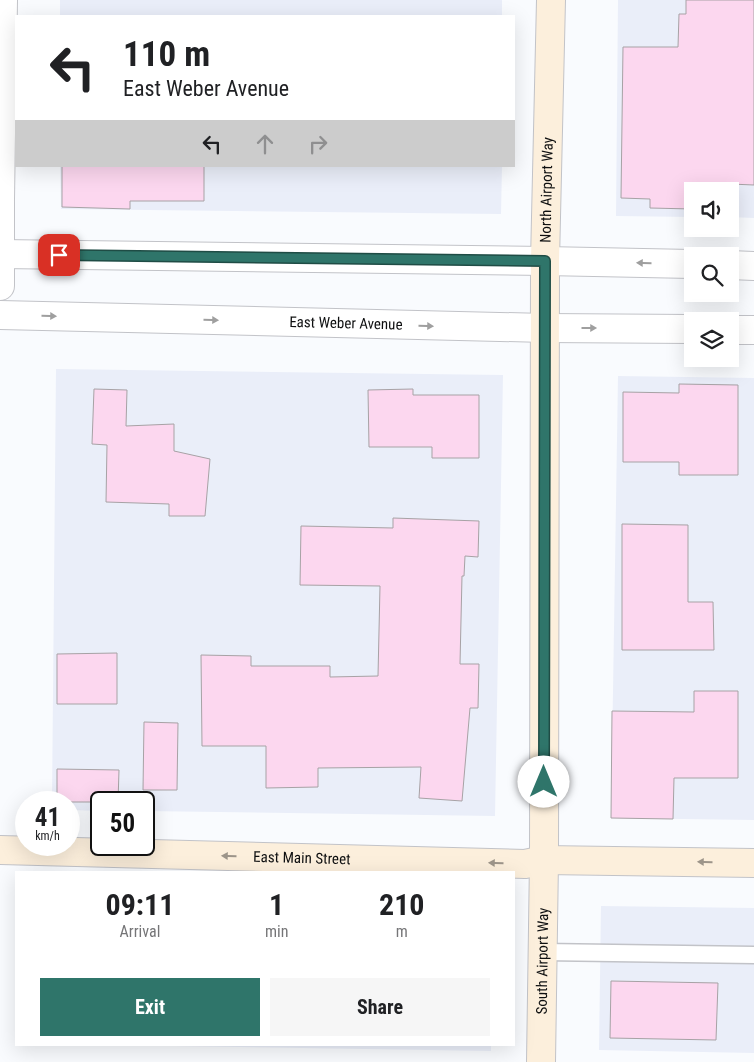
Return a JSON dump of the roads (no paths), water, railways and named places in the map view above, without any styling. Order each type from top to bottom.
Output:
[{"type":"main road","name":"North Airport Way","points":[[544,860],[545,261],[551,0]]},
{"type":"main road","name":"East Main Street","points":[[0,850],[525,864],[544,860],[754,863]]},
{"type":"main road","name":"South Airport Way","points":[[541,1062],[544,860]]},
{"type":"street","points":[[0,286],[3,0]]},
{"type":"street","points":[[0,254],[684,264]]},
{"type":"street","points":[[739,265],[754,266]]},
{"type":"street","name":"East Weber Avenue","points":[[0,315],[545,328],[684,329]]},
{"type":"street","points":[[739,330],[754,330]]},
{"type":"lane","points":[[543,952],[754,954]]}]
